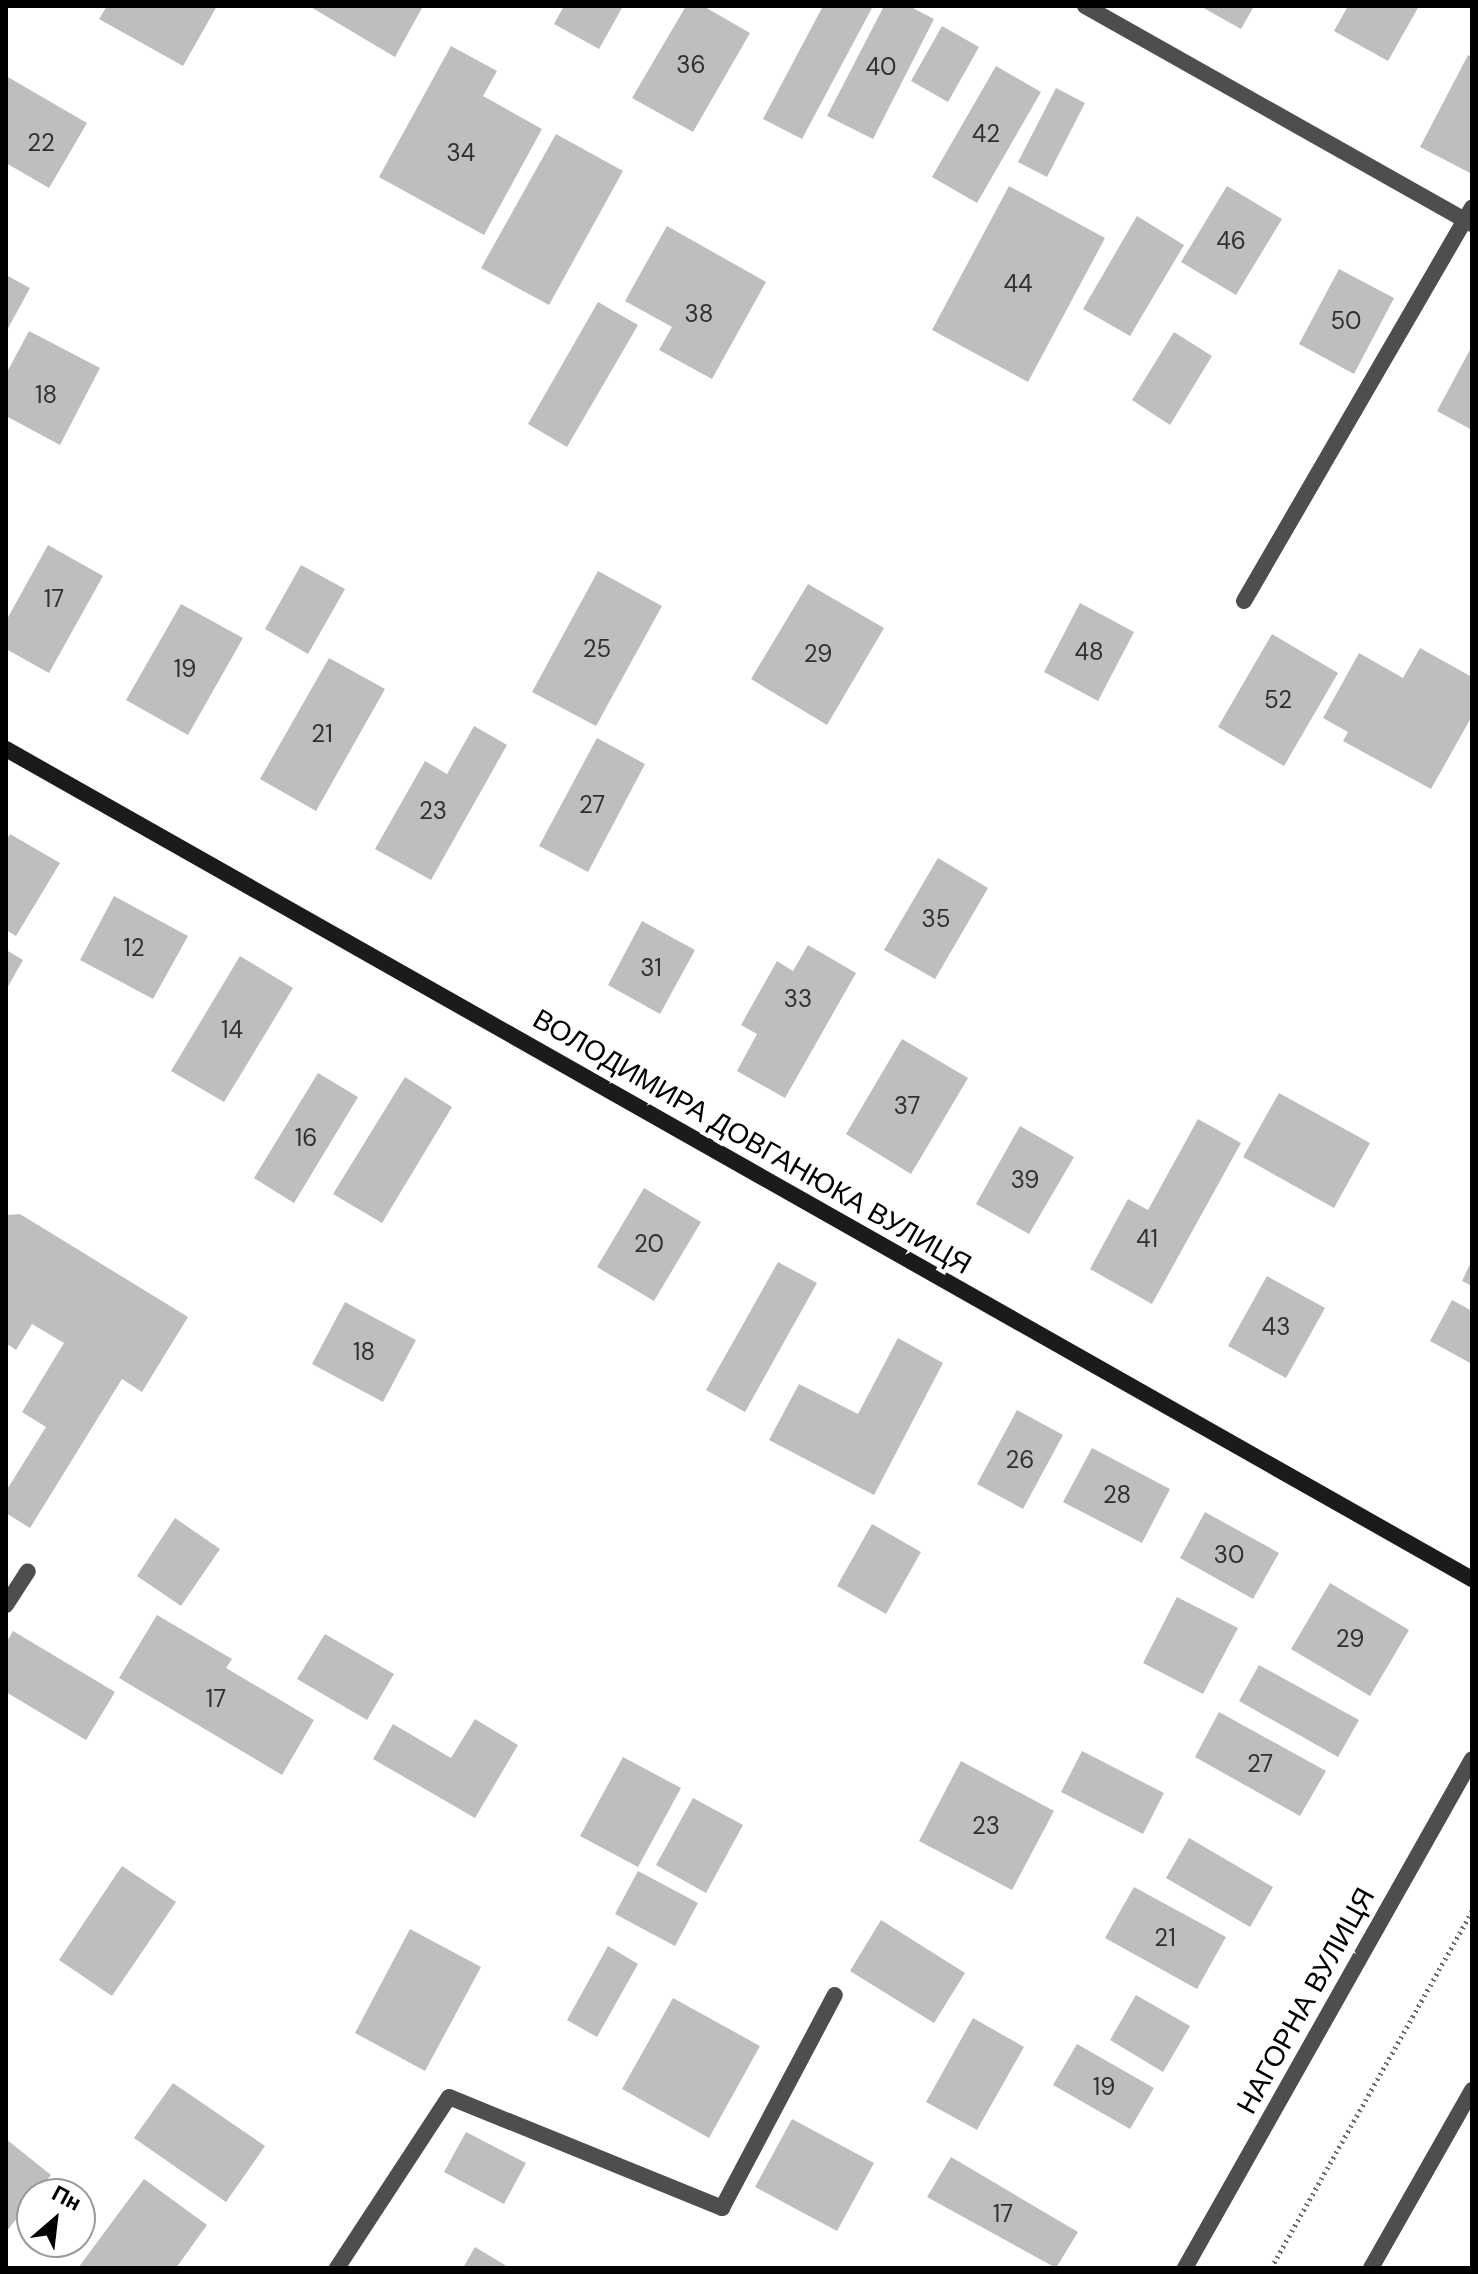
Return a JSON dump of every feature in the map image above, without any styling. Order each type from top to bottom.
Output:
[{"type":"main road","name":"ВОЛОДИМИРА ДОВГАНЮКА ВУЛИЦЯ","points":[[6,749],[1472,1579]]},
{"type":"street","points":[[1085,6],[1470,217],[1244,601]]},
{"type":"street","points":[[6,1605],[28,1571]]},
{"type":"street","name":"НАГОРНА ВУЛИЦЯ","points":[[1185,2268],[1472,1759]]},
{"type":"street","points":[[337,2268],[449,2097],[722,2208],[835,1995]]},
{"type":"street","points":[[1371,2268],[1472,2090]]},
{"type":"path","points":[[1271,2268],[1472,1911]]},
{"type":"building","points":[[107,6],[217,6],[183,66],[99,19]]},
{"type":"building","points":[[309,6],[423,6],[395,57]]},
{"type":"building","points":[[564,6],[623,6],[599,49],[554,24]]},
{"type":"building","points":[[686,6],[703,6],[750,33],[693,132],[632,98]]},
{"type":"building","points":[[823,6],[873,6],[802,139],[763,119]]},
{"type":"building","points":[[884,6],[909,6],[934,19],[873,139],[827,116]]},
{"type":"building","points":[[1200,6],[1254,6],[1241,29]]},
{"type":"building","points":[[1348,6],[1419,6],[1388,61],[1334,31]]},
{"type":"building","points":[[942,26],[979,47],[948,102],[911,81]]},
{"type":"building","points":[[451,46],[497,71],[483,96],[542,129],[484,235],[379,177]]},
{"type":"building","points":[[1468,55],[1472,57],[1472,174],[1420,147]]},
{"type":"building","points":[[996,66],[1041,92],[977,203],[932,177]]},
{"type":"building","points":[[6,76],[87,123],[49,188],[6,163]]},
{"type":"building","points":[[1056,88],[1085,103],[1047,177],[1018,162]]},
{"type":"building","points":[[556,134],[623,171],[549,305],[481,268]]},
{"type":"building","points":[[1009,186],[1105,238],[1028,382],[932,330]]},
{"type":"building","points":[[1227,186],[1282,219],[1236,295],[1181,262]]},
{"type":"building","points":[[1137,216],[1184,245],[1130,336],[1083,309]]},
{"type":"building","points":[[667,226],[766,282],[712,379],[659,350],[672,327],[625,301]]},
{"type":"building","points":[[1339,269],[1394,298],[1354,374],[1299,344]]},
{"type":"building","points":[[6,275],[30,288],[6,332]]},
{"type":"building","points":[[598,302],[638,325],[567,447],[528,424]]},
{"type":"building","points":[[29,331],[100,368],[60,445],[6,416],[6,374]]},
{"type":"building","points":[[1174,332],[1212,356],[1170,425],[1132,400]]},
{"type":"building","points":[[1472,346],[1472,430],[1437,411]]},
{"type":"building","points":[[48,545],[103,576],[49,673],[6,649],[6,621]]},
{"type":"building","points":[[301,565],[345,589],[308,654],[265,629]]},
{"type":"building","points":[[598,571],[662,606],[596,726],[532,692]]},
{"type":"building","points":[[808,584],[884,628],[827,725],[751,679]]},
{"type":"building","points":[[1080,603],[1134,632],[1098,701],[1044,672]]},
{"type":"building","points":[[181,604],[243,638],[188,735],[126,700]]},
{"type":"building","points":[[1272,634],[1338,673],[1284,766],[1218,727]]},
{"type":"building","points":[[1420,648],[1472,677],[1472,716],[1431,789],[1343,741],[1348,732],[1323,718],[1359,653],[1403,678]]},
{"type":"building","points":[[329,658],[385,689],[316,811],[260,779]]},
{"type":"building","points":[[474,726],[507,745],[431,880],[375,849],[425,761],[447,774]]},
{"type":"building","points":[[597,738],[645,764],[588,872],[539,846]]},
{"type":"building","points":[[10,834],[60,863],[16,936],[6,930],[6,841]]},
{"type":"building","points":[[938,858],[988,888],[935,979],[884,950]]},
{"type":"building","points":[[114,896],[188,936],[153,999],[80,960]]},
{"type":"building","points":[[642,921],[695,950],[660,1014],[608,985]]},
{"type":"building","points":[[808,945],[856,973],[785,1098],[737,1071],[757,1034],[741,1025],[777,961],[793,971]]},
{"type":"building","points":[[6,950],[23,960],[6,990]]},
{"type":"building","points":[[240,956],[293,988],[224,1102],[171,1071]]},
{"type":"building","points":[[902,1039],[968,1078],[911,1174],[846,1134]]},
{"type":"building","points":[[318,1073],[358,1097],[294,1203],[254,1178]]},
{"type":"building","points":[[405,1077],[452,1107],[382,1223],[333,1194]]},
{"type":"building","points":[[1279,1093],[1370,1143],[1334,1208],[1243,1157]]},
{"type":"building","points":[[1198,1119],[1241,1143],[1152,1304],[1090,1269],[1128,1199],[1148,1210]]},
{"type":"building","points":[[1020,1126],[1074,1157],[1029,1234],[976,1204]]},
{"type":"building","points":[[644,1188],[701,1222],[654,1301],[597,1267]]},
{"type":"building","points":[[20,1214],[188,1317],[142,1392],[122,1379],[30,1528],[6,1513],[6,1491],[46,1427],[22,1412],[64,1343],[32,1324],[16,1350],[6,1343],[6,1215]]},
{"type":"building","points":[[1472,1260],[1472,1286],[1462,1281]]},
{"type":"building","points":[[778,1262],[817,1283],[745,1412],[706,1390]]},
{"type":"building","points":[[1267,1276],[1325,1308],[1286,1378],[1228,1346]]},
{"type":"building","points":[[1452,1300],[1472,1311],[1472,1364],[1430,1341]]},
{"type":"building","points":[[345,1302],[416,1340],[383,1402],[312,1364]]},
{"type":"building","points":[[898,1338],[943,1363],[874,1495],[769,1440],[799,1384],[858,1414]]},
{"type":"building","points":[[1017,1410],[1063,1435],[1023,1509],[977,1484]]},
{"type":"building","points":[[1092,1448],[1170,1489],[1142,1543],[1063,1502]]},
{"type":"building","points":[[1205,1512],[1279,1553],[1253,1599],[1180,1558]]},
{"type":"building","points":[[175,1518],[220,1549],[181,1606],[137,1576]]},
{"type":"building","points":[[872,1524],[921,1552],[886,1614],[837,1586]]},
{"type":"building","points":[[1330,1583],[1409,1630],[1370,1696],[1291,1649]]},
{"type":"building","points":[[1177,1597],[1238,1628],[1203,1694],[1143,1663]]},
{"type":"building","points":[[157,1615],[232,1659],[226,1668],[314,1720],[282,1775],[119,1678]]},
{"type":"building","points":[[13,1631],[115,1692],[86,1740],[6,1692],[6,1643]]},
{"type":"building","points":[[325,1634],[394,1674],[367,1720],[297,1679]]},
{"type":"building","points":[[1259,1665],[1359,1720],[1338,1757],[1239,1701]]},
{"type":"building","points":[[1219,1712],[1326,1771],[1300,1816],[1195,1757]]},
{"type":"building","points":[[475,1719],[518,1745],[475,1818],[373,1759],[393,1724],[451,1758]]},
{"type":"building","points":[[1082,1751],[1164,1793],[1143,1834],[1061,1792]]},
{"type":"building","points":[[623,1757],[681,1788],[638,1867],[580,1836]]},
{"type":"building","points":[[961,1761],[1054,1811],[1012,1890],[919,1841]]},
{"type":"building","points":[[693,1798],[743,1825],[706,1893],[656,1865]]},
{"type":"building","points":[[1189,1838],[1273,1887],[1250,1927],[1166,1878]]},
{"type":"building","points":[[122,1866],[176,1902],[112,1996],[59,1960]]},
{"type":"building","points":[[638,1871],[698,1903],[675,1946],[615,1914]]},
{"type":"building","points":[[1134,1887],[1226,1937],[1197,1989],[1105,1938]]},
{"type":"building","points":[[881,1920],[965,1973],[934,2023],[850,1971]]},
{"type":"building","points":[[410,1929],[481,1967],[425,2071],[355,2033]]},
{"type":"building","points":[[608,1946],[638,1964],[597,2037],[567,2020]]},
{"type":"building","points":[[1136,1995],[1190,2026],[1163,2072],[1110,2040]]},
{"type":"building","points":[[673,1998],[760,2046],[709,2138],[622,2089]]},
{"type":"building","points":[[973,2018],[1024,2047],[977,2130],[926,2102]]},
{"type":"building","points":[[1077,2044],[1154,2088],[1130,2129],[1053,2085]]},
{"type":"building","points":[[173,2083],[265,2146],[226,2202],[134,2138]]},
{"type":"building","points":[[792,2119],[874,2163],[837,2231],[755,2187]]},
{"type":"building","points":[[466,2132],[526,2163],[504,2204],[444,2172]]},
{"type":"building","points":[[6,2139],[51,2175],[49,2178],[16,2178],[16,2219],[6,2232]]},
{"type":"building","points":[[951,2157],[1078,2232],[1056,2268],[927,2197]]},
{"type":"building","points":[[144,2179],[207,2225],[176,2268],[78,2268],[85,2258],[96,2258],[96,2244]]},
{"type":"building","points":[[475,2247],[510,2268],[463,2268]]}]
